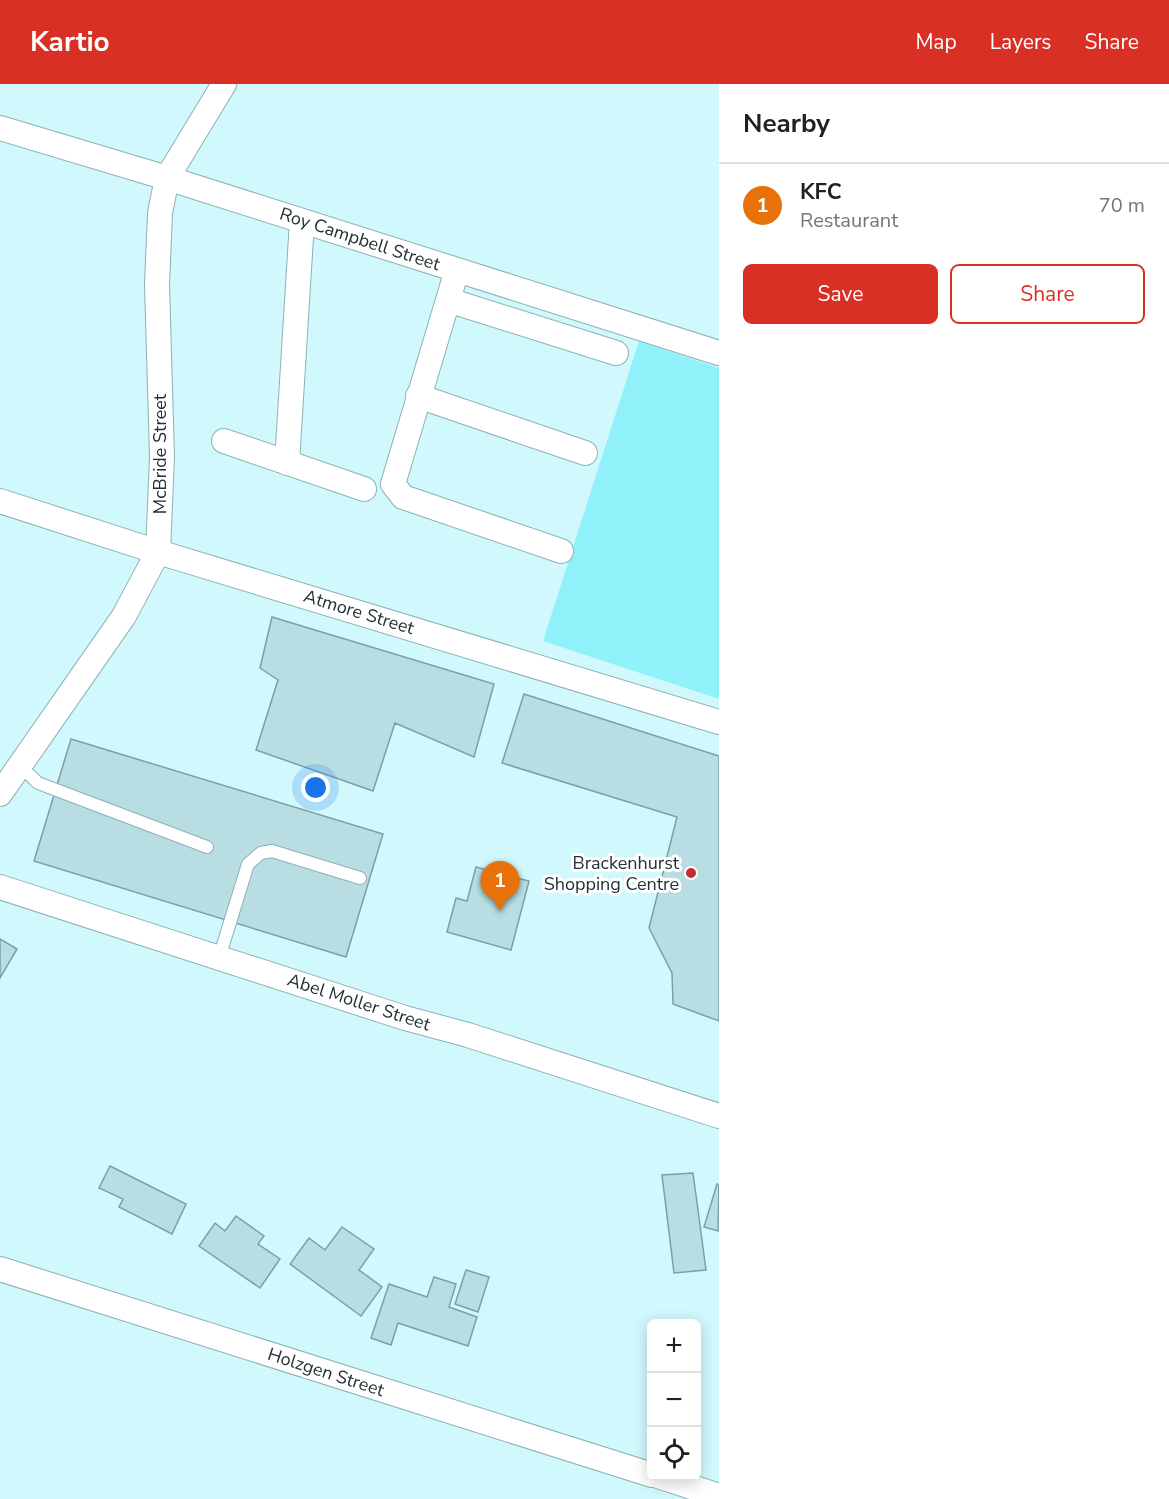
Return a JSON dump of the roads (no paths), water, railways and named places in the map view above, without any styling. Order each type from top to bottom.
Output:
[{"type":"street","name":"McBride Street","points":[[0,794],[118,625],[145,580],[158,552],[162,457],[158,284],[160,213],[167,178],[224,84]]},
{"type":"street","name":"Roy Campbell Street","points":[[0,128],[167,178],[719,353]]},
{"type":"street","points":[[287,463],[302,221]]},
{"type":"street","points":[[458,270],[393,476],[393,484],[396,492],[403,497],[561,551]]},
{"type":"street","points":[[448,300],[616,353]]},
{"type":"street","points":[[418,396],[585,453]]},
{"type":"street","points":[[224,441],[364,489]]},
{"type":"street","name":"Atmore Street","points":[[0,501],[158,552],[719,722]]},
{"type":"street","name":"Abel Moller Street","points":[[0,887],[719,1116]]},
{"type":"street","name":"Holzgen Street","points":[[0,1269],[647,1474]]},
{"type":"street","points":[[673,1481],[719,1496]]},
{"type":"lane","points":[[20,766],[38,783],[207,847]]},
{"type":"lane","points":[[219,958],[248,864],[261,853],[272,851],[360,878]]},
{"type":"place","name":"Brackenhurst Shopping Centre","points":[[691,873]]},
{"type":"place","name":"KFC","points":[[500,911]]}]
